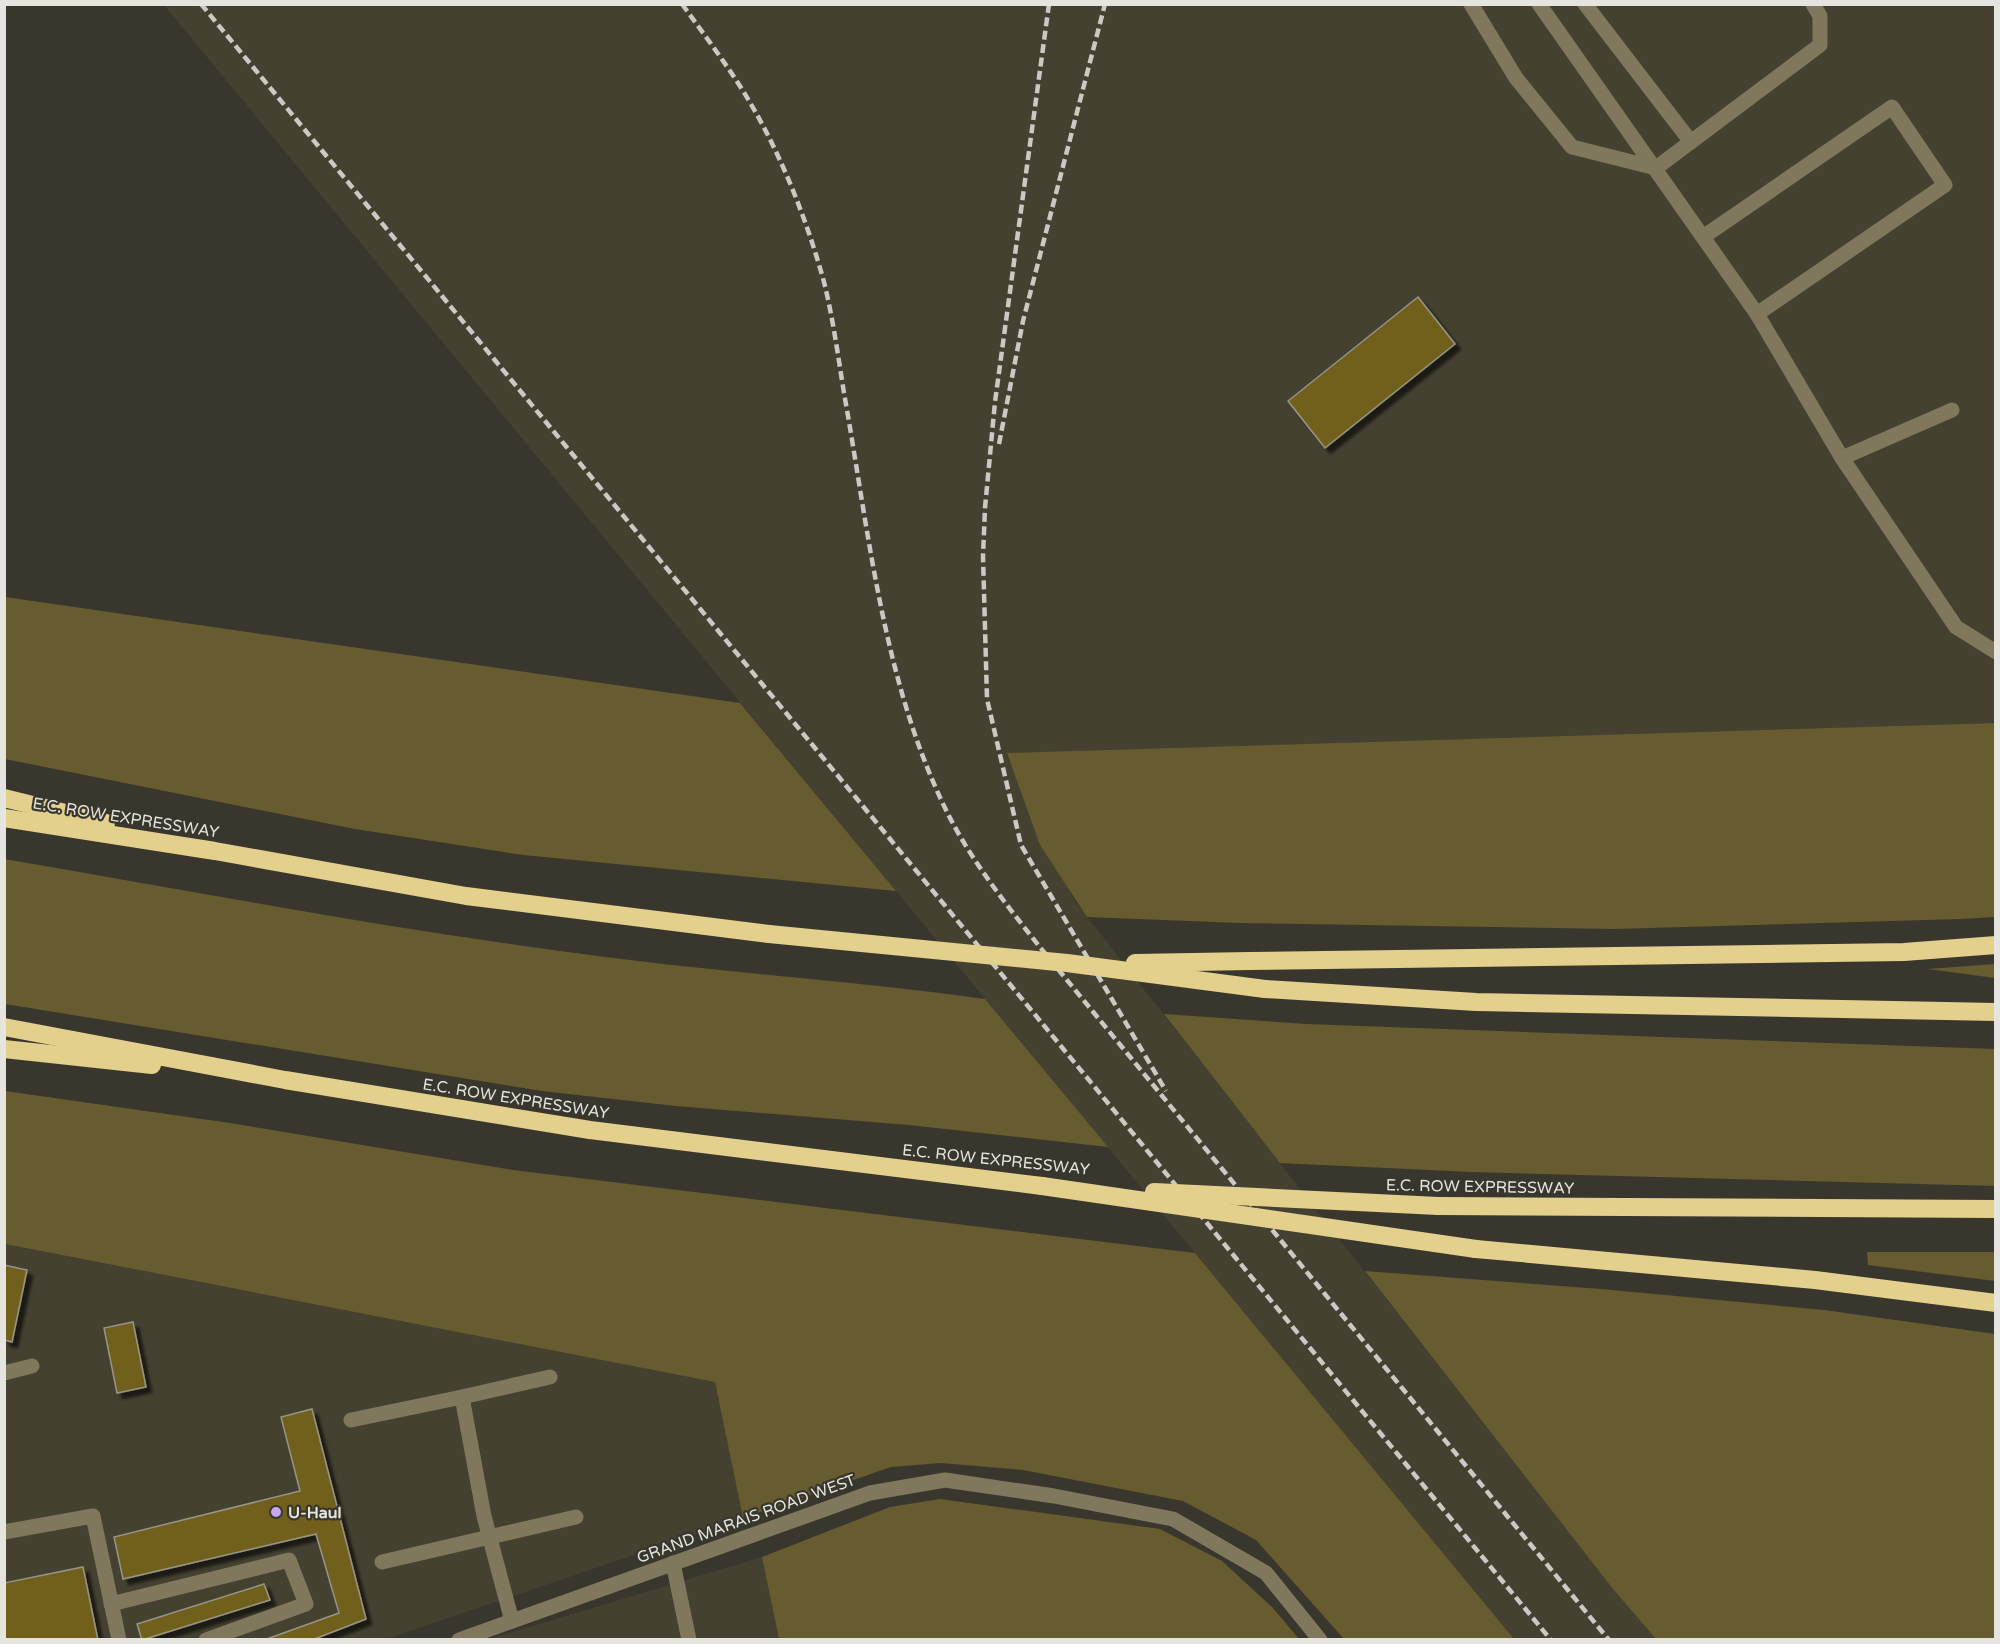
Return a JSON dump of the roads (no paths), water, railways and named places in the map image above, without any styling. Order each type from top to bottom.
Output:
[{"type":"highway","points":[[4,798],[215,851]]},
{"type":"highway","name":"E.C. ROW EXPRESSWAY","points":[[4,818],[215,851],[466,896],[769,934],[1067,963],[1264,989],[1476,1002],[1995,1012]]},
{"type":"highway","points":[[1067,963],[1892,952],[1995,945]]},
{"type":"highway","name":"E.C. ROW EXPRESSWAY","points":[[4,1027],[285,1080],[590,1130],[1041,1186],[1438,1206],[1995,1209]]},
{"type":"highway","points":[[4,1049],[285,1080]]},
{"type":"highway","points":[[1041,1186],[1476,1249],[1815,1280],[1995,1303]]},
{"type":"street","points":[[1471,4],[1516,78],[1572,147],[1656,168]]},
{"type":"street","points":[[1539,4],[1656,168],[1756,314],[1842,458],[1956,627],[1995,652]]},
{"type":"street","points":[[1585,4],[1691,142]]},
{"type":"street","points":[[1656,168],[1820,45],[1820,16],[1813,4]]},
{"type":"street","points":[[1703,237],[1892,107],[1945,184],[1756,314]]},
{"type":"street","points":[[1842,458],[1952,410]]},
{"type":"street","points":[[4,1373],[32,1366]]},
{"type":"street","points":[[351,1420],[550,1377]]},
{"type":"street","points":[[462,1397],[489,1537],[512,1621]]},
{"type":"street","name":"GRAND MARAIS ROAD WEST","points":[[459,1640],[870,1493],[945,1480],[1054,1496],[1173,1519],[1266,1573],[1320,1640]]},
{"type":"street","points":[[4,1532],[93,1516],[119,1640]]},
{"type":"street","points":[[382,1562],[576,1517]]},
{"type":"street","points":[[111,1604],[289,1560],[306,1604],[206,1640]]},
{"type":"street","points":[[673,1563],[689,1640]]},
{"type":"railway","points":[[201,4],[1551,1640]]},
{"type":"railway","points":[[682,4],[736,80],[764,127],[788,177],[808,230],[830,309],[871,552],[893,658],[907,710],[925,761],[955,828],[989,880],[1039,946],[1609,1640]]},
{"type":"railway","points":[[1049,4],[995,402],[985,508],[983,556],[987,699],[1021,845],[1166,1091]]},
{"type":"railway","points":[[999,444],[1023,321],[1105,4]]},
{"type":"place","name":"U-Haul","points":[[276,1512]]}]
